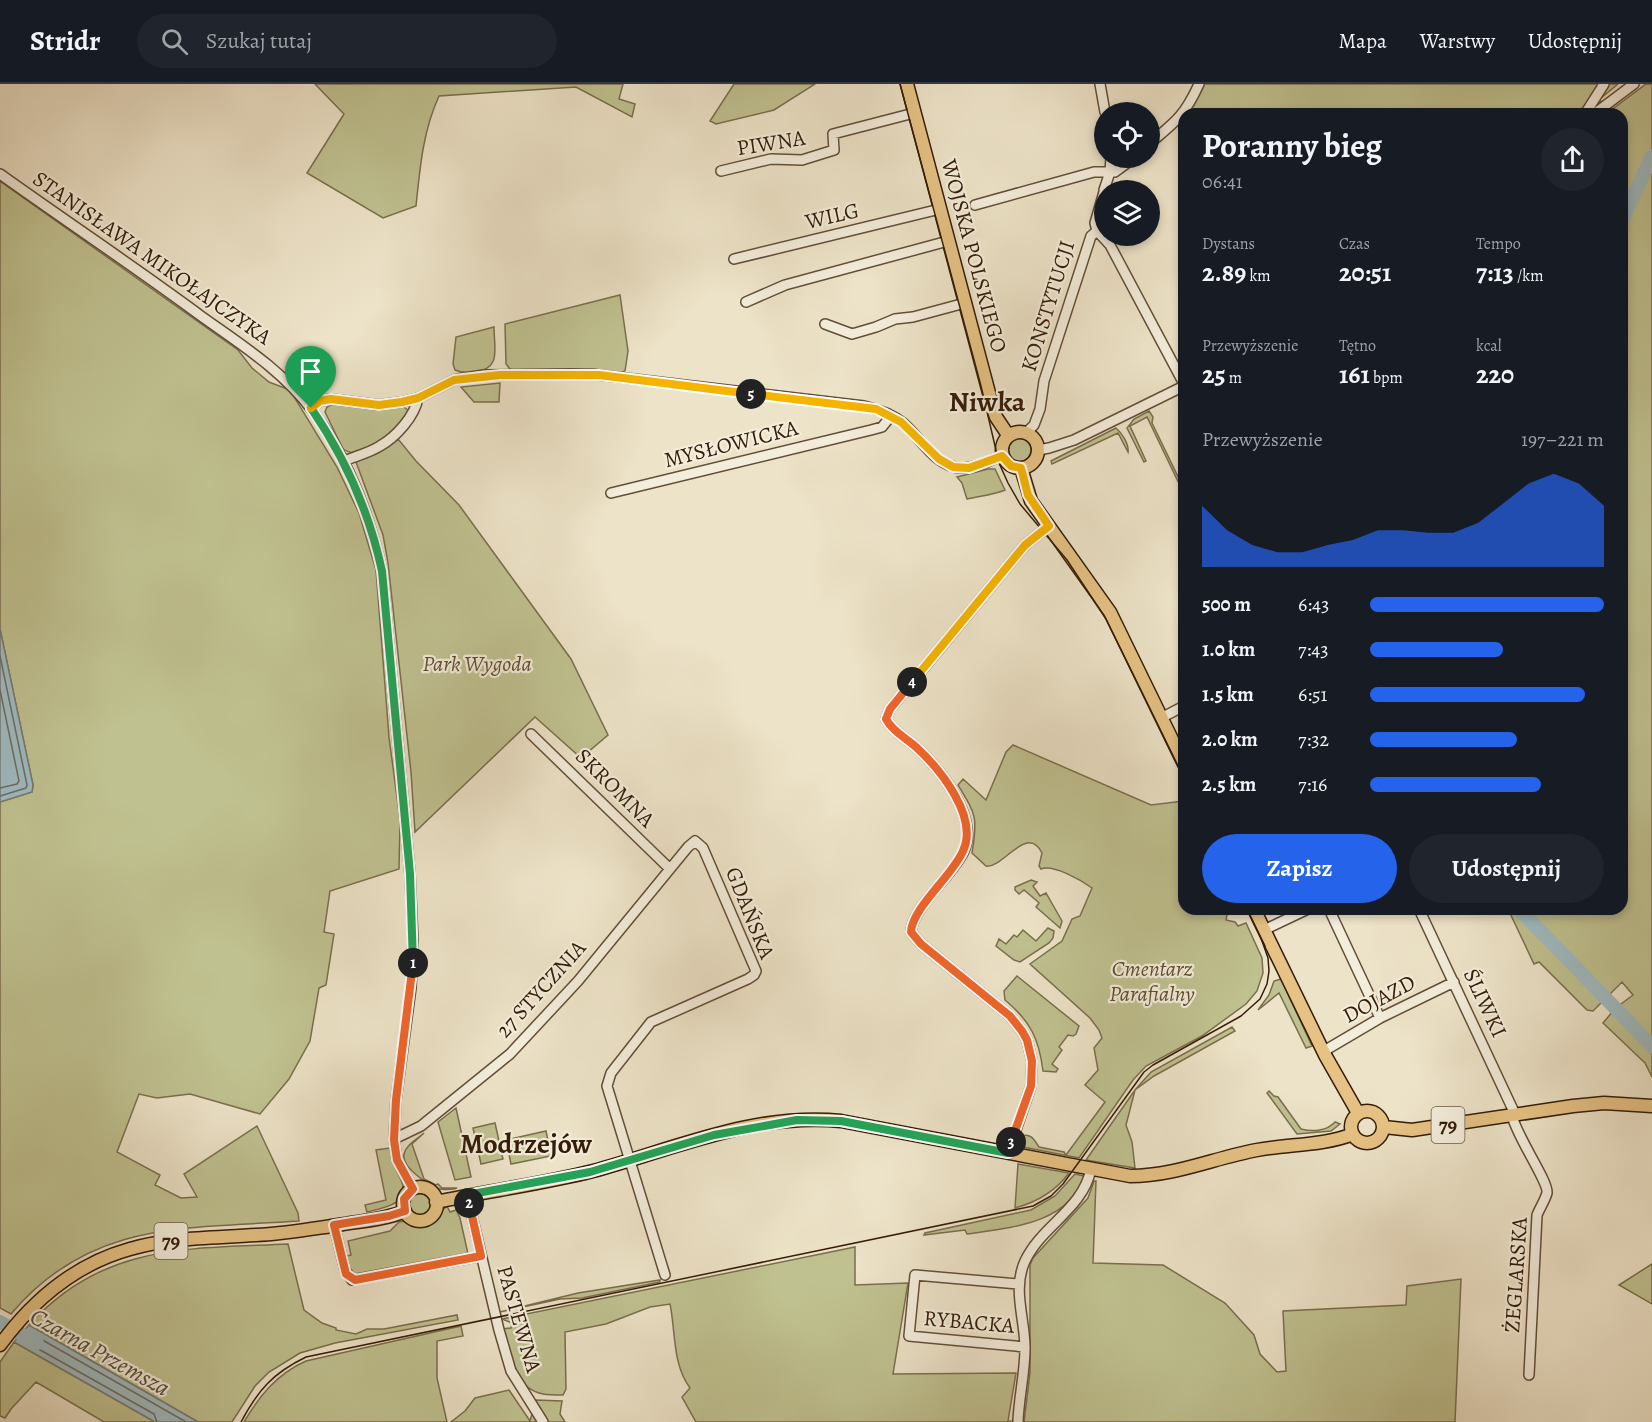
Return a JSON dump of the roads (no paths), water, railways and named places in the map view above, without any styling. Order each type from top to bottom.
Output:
[{"type":"main road","name":"WOJSKA POLSKIEGO","points":[[907,84],[993,408],[1008,435]]},
{"type":"main road","points":[[1030,429],[1038,450],[1036,458],[1032,463],[1021,468],[1011,466],[1002,456],[1002,447],[1008,435],[1030,429]]},
{"type":"main road","points":[[1021,468],[1028,495],[1110,612],[1178,752]]},
{"type":"main road","points":[[1257,915],[1324,1051],[1358,1113]]},
{"type":"main road","name":"79","points":[[1384,1127],[1412,1130],[1597,1104],[1652,1107]]},
{"type":"main road","points":[[1368,1110],[1378,1113],[1384,1127],[1380,1137],[1371,1143],[1360,1142],[1353,1134],[1351,1123],[1358,1113],[1368,1110]]},
{"type":"main road","points":[[405,1211],[404,1199],[413,1189],[432,1192],[436,1202],[590,1172],[714,1135],[808,1119],[841,1121],[1130,1176],[1162,1174],[1255,1150],[1338,1139],[1353,1134]]},
{"type":"main road","name":"79","points":[[1,1344],[26,1313],[54,1287],[82,1269],[130,1248],[184,1239],[278,1233],[389,1216],[405,1211],[412,1219],[422,1221],[435,1212],[436,1202]]},
{"type":"street","points":[[1100,84],[1103,102]]},
{"type":"street","points":[[1187,108],[1199,84]]},
{"type":"street","points":[[1589,108],[1604,84]]},
{"type":"street","points":[[1602,108],[1634,84]]},
{"type":"street","name":"PIWNA","points":[[721,171],[771,159],[802,160],[834,150],[833,134],[915,113]]},
{"type":"street","points":[[1160,135],[1178,119]]},
{"type":"street","name":"KONSTYTUCJI","points":[[1107,180],[1110,168]]},
{"type":"street","points":[[975,205],[1094,172],[1115,172],[1120,168]]},
{"type":"street","name":"STANISŁAWA MIKOŁAJCZYKA","points":[[0,174],[254,354],[285,381],[311,408],[344,461],[368,516],[382,571],[410,874],[413,969],[396,1100],[394,1140],[397,1160],[413,1189]]},
{"type":"street","name":"WILG","points":[[734,260],[940,209]]},
{"type":"street","name":"KONSTYTUCJI","points":[[1030,429],[1040,409],[1044,381],[1091,236],[1094,234]]},
{"type":"street","points":[[746,302],[785,285],[948,241]]},
{"type":"street","points":[[1111,246],[1178,374]]},
{"type":"street","points":[[825,324],[852,334],[895,319],[914,317],[965,303]]},
{"type":"street","points":[[311,408],[320,401],[331,399],[379,405],[418,398],[454,380],[464,378],[584,374],[864,406],[891,416],[909,428],[939,459],[953,467],[969,468],[1002,456]]},
{"type":"street","points":[[1038,450],[1074,440],[1178,388]]},
{"type":"street","points":[[344,461],[381,445],[396,433],[416,408],[418,398]]},
{"type":"street","name":"MYSŁOWICKA","points":[[611,493],[882,427],[891,416]]},
{"type":"street","points":[[1008,1153],[1031,1086],[1033,1070],[1030,1050],[1022,1031],[1010,1016],[911,932],[912,922],[964,850],[967,833],[964,810],[927,759],[892,728],[886,719],[890,709],[1003,571],[1025,545],[1049,526]]},
{"type":"street","points":[[1161,718],[1178,709]]},
{"type":"street","name":"SKROMNA","points":[[531,734],[670,869]]},
{"type":"street","name":"27 STYCZNIA","points":[[394,1140],[421,1126],[510,1054],[578,981],[695,841]]},
{"type":"street","name":"GDAŃSKA","points":[[665,1275],[607,1086],[611,1073],[651,1022],[748,978],[756,971],[703,848],[695,841]]},
{"type":"street","points":[[1264,930],[1295,915]]},
{"type":"street","points":[[1332,915],[1380,1018]]},
{"type":"street","name":"ŚLIWKI","points":[[1422,915],[1514,1115]]},
{"type":"street","name":"DOJAZD","points":[[1324,1051],[1380,1018],[1454,982]]},
{"type":"street","name":"ŻEGLARSKA","points":[[1514,1115],[1514,1122],[1524,1146],[1546,1183],[1547,1191],[1537,1215],[1529,1375]]},
{"type":"street","points":[[1018,1421],[1025,1347],[1018,1284],[1023,1264],[1031,1249],[1086,1189],[1091,1169]]},
{"type":"street","name":"PASTEWNA","points":[[467,1195],[511,1371],[543,1422]]},
{"type":"street","points":[[334,1225],[345,1270],[352,1280],[481,1256]]},
{"type":"street","name":"RYBACKA","points":[[1018,1284],[915,1275],[909,1336],[1025,1347]]},
{"type":"water","points":[[0,629],[33,785],[32,792],[0,802]]},
{"type":"water","points":[[29,1325],[198,1422],[155,1422],[14,1342]]},
{"type":"waterway","points":[[1628,208],[1652,156]]},
{"type":"waterway","points":[[1525,915],[1652,1046]]},
{"type":"waterway","name":"Czarna Przemsza","points":[[0,1322],[37,1343]]},
{"type":"tram line","points":[[900,84],[981,386],[999,463],[1020,504],[1067,560],[1106,619],[1178,766]]},
{"type":"tram line","points":[[1250,915],[1265,946]]},
{"type":"tram line","points":[[241,1422],[260,1392],[275,1376],[306,1357],[1033,1206],[1051,1196],[1063,1184],[1144,1072],[1241,1016],[1260,999],[1267,984],[1269,971],[1268,958],[1261,938]]},
{"type":"district","name":"Niwka","points":[[987,402]]},
{"type":"district","name":"Modrzejów","points":[[526,1144]]},
{"type":"park label","name":"Park Wygoda","points":[[477,664]]},
{"type":"park label","name":"Cmentarz Parafialny","points":[[1152,982]]}]
